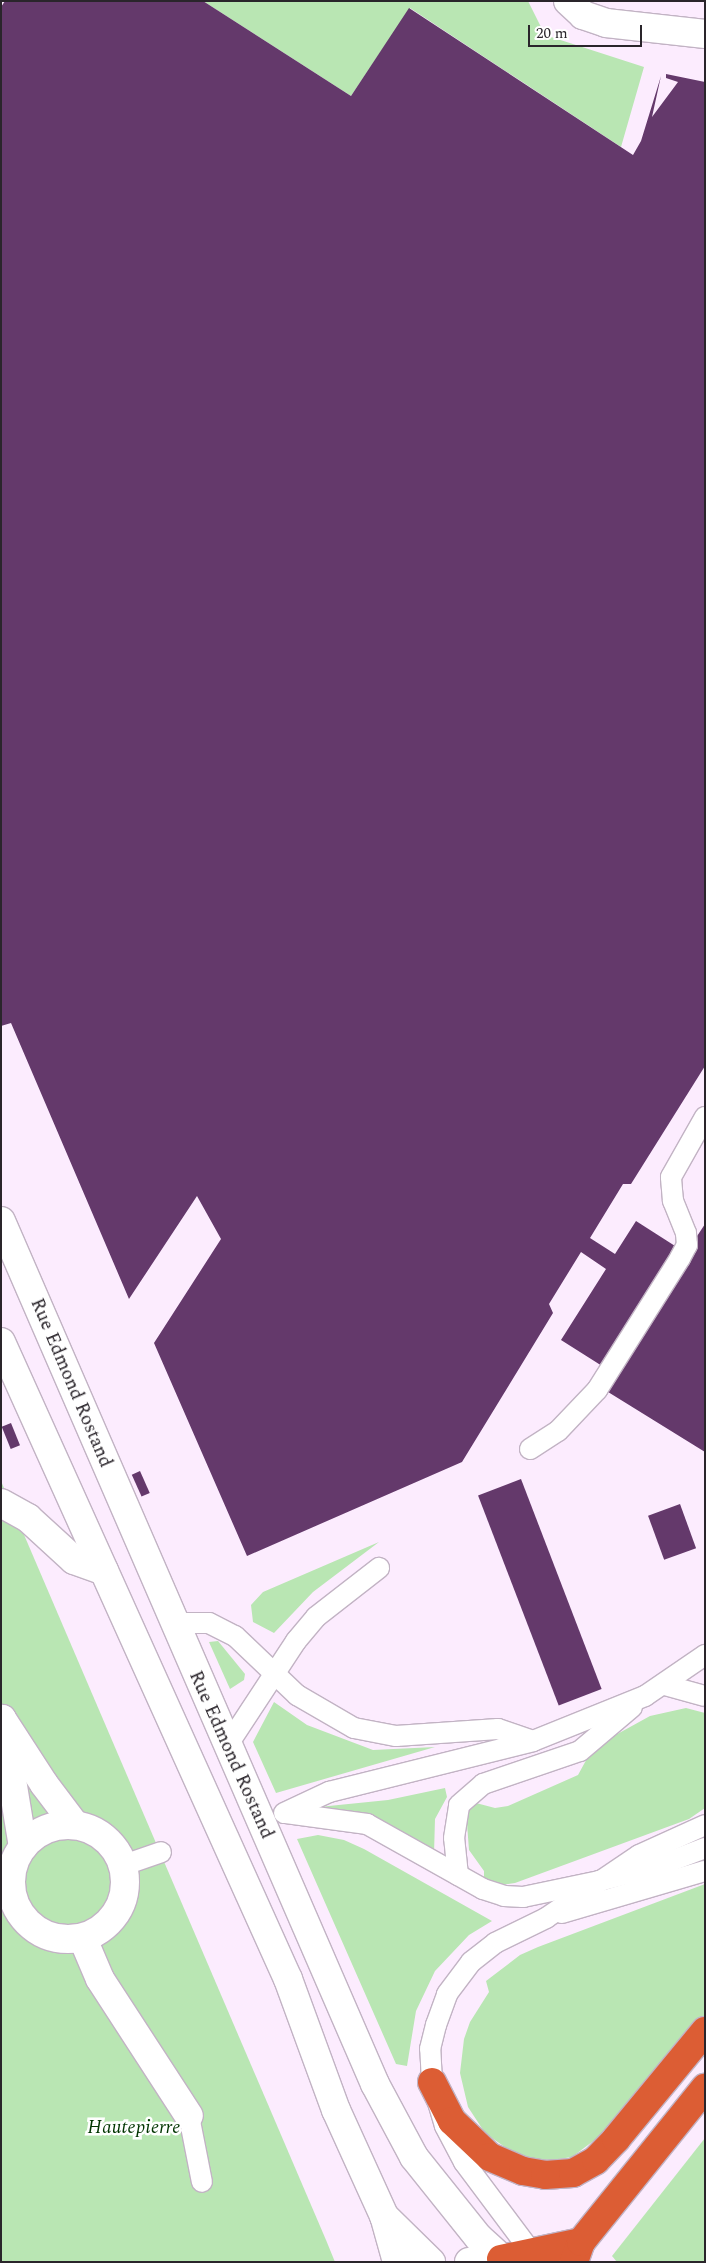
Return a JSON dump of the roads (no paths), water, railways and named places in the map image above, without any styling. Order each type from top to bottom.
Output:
[{"type":"highway","points":[[432,2082],[452,2121],[490,2157],[538,2174],[573,2173],[596,2160],[610,2146],[705,2032]]},
{"type":"highway","points":[[503,2261],[578,2252],[705,2088]]},
{"type":"street","points":[[575,8],[606,23],[705,34]]},
{"type":"street","name":"Rue Edmond Rostand","points":[[1,1221],[227,1746],[396,2125],[414,2157],[445,2198],[479,2238],[503,2261]]},
{"type":"street","name":"Rue Edmond Rostand","points":[[1,1342],[104,1571],[178,1729],[284,1970],[336,2110],[384,2216],[431,2262]]},
{"type":"street","points":[[1,1503],[28,1518],[74,1560],[104,1571]]},
{"type":"street","points":[[2,1718],[44,1784],[75,1825]]},
{"type":"street","points":[[2,1718],[16,1820],[23,1847]]},
{"type":"street","points":[[75,1825],[95,1831],[110,1843],[124,1865],[125,1894],[118,1911],[107,1925],[84,1939],[70,1942],[55,1939],[37,1931],[23,1918],[14,1901],[10,1883],[14,1864],[23,1847],[37,1834],[56,1826],[75,1825]]},
{"type":"street","points":[[84,1939],[100,1979],[189,2116]]},
{"type":"street","points":[[384,2216],[397,2262]]},
{"type":"street","points":[[469,2262],[503,2261]]},
{"type":"lane","points":[[530,1449],[571,1420],[597,1390],[680,1258],[686,1245],[686,1232],[673,1201],[671,1177],[705,1117]]},
{"type":"lane","points":[[227,1746],[275,1676],[296,1641],[316,1617],[378,1568]]},
{"type":"lane","points":[[174,1623],[209,1623],[236,1636],[275,1676],[297,1695],[354,1728],[374,1734],[396,1736],[498,1729],[533,1741]]},
{"type":"lane","points":[[705,1656],[665,1686],[645,1696],[533,1741],[329,1792],[284,1813],[367,1824],[483,1889],[504,1896],[523,1897],[599,1881],[658,1866],[705,1848]]},
{"type":"lane","points":[[665,1686],[705,1696]]},
{"type":"lane","points":[[458,1875],[454,1838],[459,1804],[483,1784],[580,1751],[645,1696]]},
{"type":"lane","points":[[535,2257],[464,2162],[445,2126],[432,2082],[430,2049],[447,1994],[470,1962],[495,1943],[546,1918],[639,1855],[705,1825]]},
{"type":"lane","points":[[124,1865],[161,1852]]},
{"type":"lane","points":[[546,1918],[705,1871]]},
{"type":"lane","points":[[189,2116],[202,2182]]},
{"type":"park label","name":"Hautepierre","points":[[134,2128]]}]
